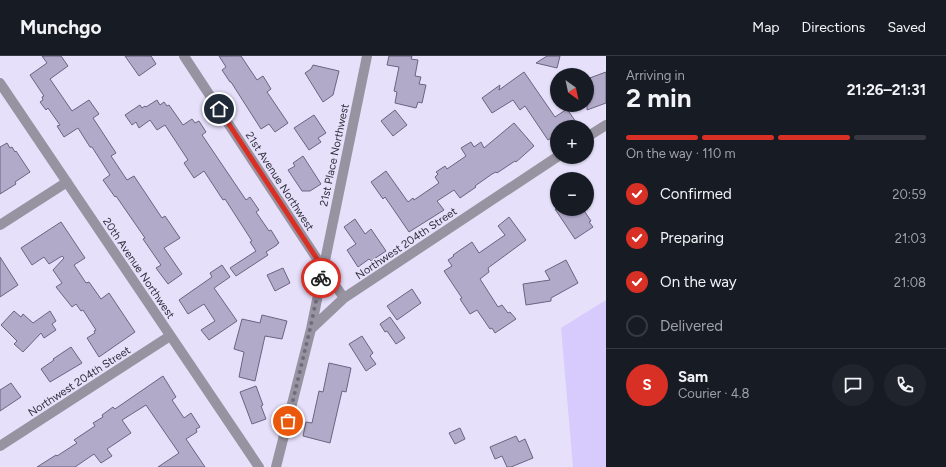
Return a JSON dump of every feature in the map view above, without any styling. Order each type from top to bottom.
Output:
[{"type":"street","name":"21st Avenue Northwest","points":[[184,56],[344,298]]},
{"type":"street","name":"21st Place Northwest","points":[[310,329],[367,56]]},
{"type":"street","name":"20th Avenue Northwest","points":[[0,83],[259,467]]},
{"type":"street","points":[[594,133],[606,125]]},
{"type":"street","name":"Northwest 204th Street","points":[[310,329],[344,298],[550,162]]},
{"type":"street","points":[[0,226],[67,182]]},
{"type":"street","points":[[276,467],[310,329]]},
{"type":"street","name":"Northwest 204th Street","points":[[0,446],[170,336]]},
{"type":"shaded area","points":[[606,300],[606,467],[573,467],[561,328]]},
{"type":"building","points":[[42,56],[61,56],[68,66],[50,79],[72,111],[89,100],[99,114],[93,118],[116,153],[111,156],[127,180],[134,176],[162,218],[165,216],[180,238],[164,248],[182,274],[168,284],[156,268],[161,265],[143,239],[145,238],[103,180],[110,175],[92,147],[90,147],[78,128],[64,137],[57,126],[60,125],[48,108],[46,110],[40,102],[43,100],[42,97],[44,96],[30,75],[47,63]]},
{"type":"building","points":[[125,56],[151,56],[156,64],[139,76]]},
{"type":"building","points":[[219,56],[241,56],[257,80],[263,76],[271,89],[267,92],[288,123],[275,132],[269,124],[261,129],[222,70],[226,67]]},
{"type":"building","points":[[389,56],[412,56],[411,59],[418,60],[415,76],[421,77],[419,84],[426,85],[422,103],[418,102],[416,108],[395,103],[397,92],[394,91],[399,67],[387,65]]},
{"type":"building","points":[[547,56],[560,56],[557,68],[536,63]]},
{"type":"building","points":[[313,65],[339,71],[333,95],[323,102],[305,73],[311,69]]},
{"type":"building","points":[[524,72],[550,110],[550,112],[555,117],[562,112],[569,112],[575,120],[550,120],[550,139],[548,140],[525,106],[520,110],[513,100],[492,113],[482,98],[500,85],[499,90]]},
{"type":"building","points":[[606,72],[606,103],[594,107],[594,76]]},
{"type":"building","points":[[157,100],[160,105],[164,102],[167,106],[169,105],[183,125],[192,119],[195,123],[199,121],[206,132],[202,135],[246,200],[250,197],[259,210],[256,212],[269,231],[271,230],[279,243],[266,252],[268,255],[236,276],[230,268],[256,251],[250,242],[252,241],[225,199],[223,200],[204,171],[194,178],[184,163],[188,160],[165,125],[157,130],[150,120],[139,128],[136,122],[132,125],[125,115],[140,105],[142,108],[145,106],[146,107]]},
{"type":"building","points":[[395,110],[407,125],[393,136],[381,121]]},
{"type":"building","points":[[314,115],[326,133],[318,138],[321,142],[309,150],[294,128]]},
{"type":"building","points":[[514,123],[534,146],[516,162],[515,161],[497,173],[492,174],[460,198],[454,190],[437,201],[444,210],[409,232],[385,197],[383,199],[371,182],[386,171],[408,202],[413,198],[414,200],[439,183],[435,177],[438,174],[436,172],[445,166],[447,169],[466,156],[461,148],[471,142],[474,147],[481,142],[484,148]]},
{"type":"building","points":[[7,143],[10,148],[12,147],[15,152],[16,151],[30,172],[15,182],[16,184],[0,194],[0,147]]},
{"type":"building","points":[[303,156],[321,184],[310,191],[302,191],[288,170],[295,166],[293,163]]},
{"type":"building","points":[[560,216],[588,216],[591,221],[589,222],[593,227],[575,239]]},
{"type":"building","points":[[509,217],[526,240],[488,268],[489,272],[480,279],[498,307],[502,305],[508,313],[510,312],[516,319],[495,333],[492,328],[490,329],[477,310],[470,314],[460,299],[462,298],[444,271],[452,266],[448,260],[472,242],[479,253],[505,235],[498,226]]},
{"type":"building","points":[[355,219],[365,234],[371,229],[386,251],[371,261],[369,259],[358,267],[347,250],[356,244],[344,227]]},
{"type":"building","points":[[61,222],[85,258],[74,265],[86,283],[89,282],[101,299],[109,293],[135,332],[99,357],[87,338],[95,333],[94,331],[96,330],[83,310],[81,311],[76,304],[72,307],[56,287],[62,283],[53,270],[64,258],[62,256],[49,264],[44,257],[32,265],[21,248]]},
{"type":"building","points":[[0,257],[18,285],[0,297]]},
{"type":"building","points":[[566,260],[578,283],[551,298],[551,301],[526,305],[523,284],[550,280],[545,271]]},
{"type":"building","points":[[222,265],[230,277],[214,288],[237,321],[209,340],[201,330],[215,321],[204,304],[188,314],[179,300],[212,277],[210,273]]},
{"type":"building","points":[[283,268],[290,283],[275,291],[267,275]]},
{"type":"building","points":[[412,289],[421,303],[397,320],[387,306]]},
{"type":"building","points":[[14,311],[21,317],[23,314],[33,323],[50,311],[56,321],[52,324],[56,330],[44,338],[41,333],[23,352],[14,344],[17,341],[1,325]]},
{"type":"building","points":[[262,315],[287,321],[282,339],[265,336],[255,381],[239,377],[244,352],[234,349],[242,319],[260,323]]},
{"type":"building","points":[[390,317],[405,338],[396,344],[380,324]]},
{"type":"building","points":[[362,336],[373,353],[370,356],[376,364],[366,371],[349,344]]},
{"type":"building","points":[[71,347],[82,363],[50,382],[41,369]]},
{"type":"building","points":[[329,363],[351,368],[346,392],[342,391],[330,443],[303,436],[306,422],[312,423],[319,391],[323,392]]},
{"type":"building","points":[[163,376],[176,397],[172,400],[184,418],[191,413],[200,427],[196,429],[197,432],[186,439],[205,467],[158,467],[179,453],[146,405],[122,420],[131,433],[107,449],[112,456],[101,463],[94,454],[75,467],[37,467],[77,443],[74,440],[95,426],[93,423],[103,417],[102,415],[113,407],[115,409]]},
{"type":"building","points":[[11,383],[21,397],[0,411],[0,390]]},
{"type":"building","points":[[256,386],[266,419],[252,424],[240,392]]},
{"type":"building","points":[[460,428],[465,439],[455,444],[449,433]]},
{"type":"building","points":[[516,436],[519,442],[525,439],[533,458],[511,467],[507,467],[502,456],[495,459],[490,447]]},
{"type":"way so far","points":[[288,421],[321,278]]},
{"type":"route","points":[[219,109],[323,268],[321,278]]}]
